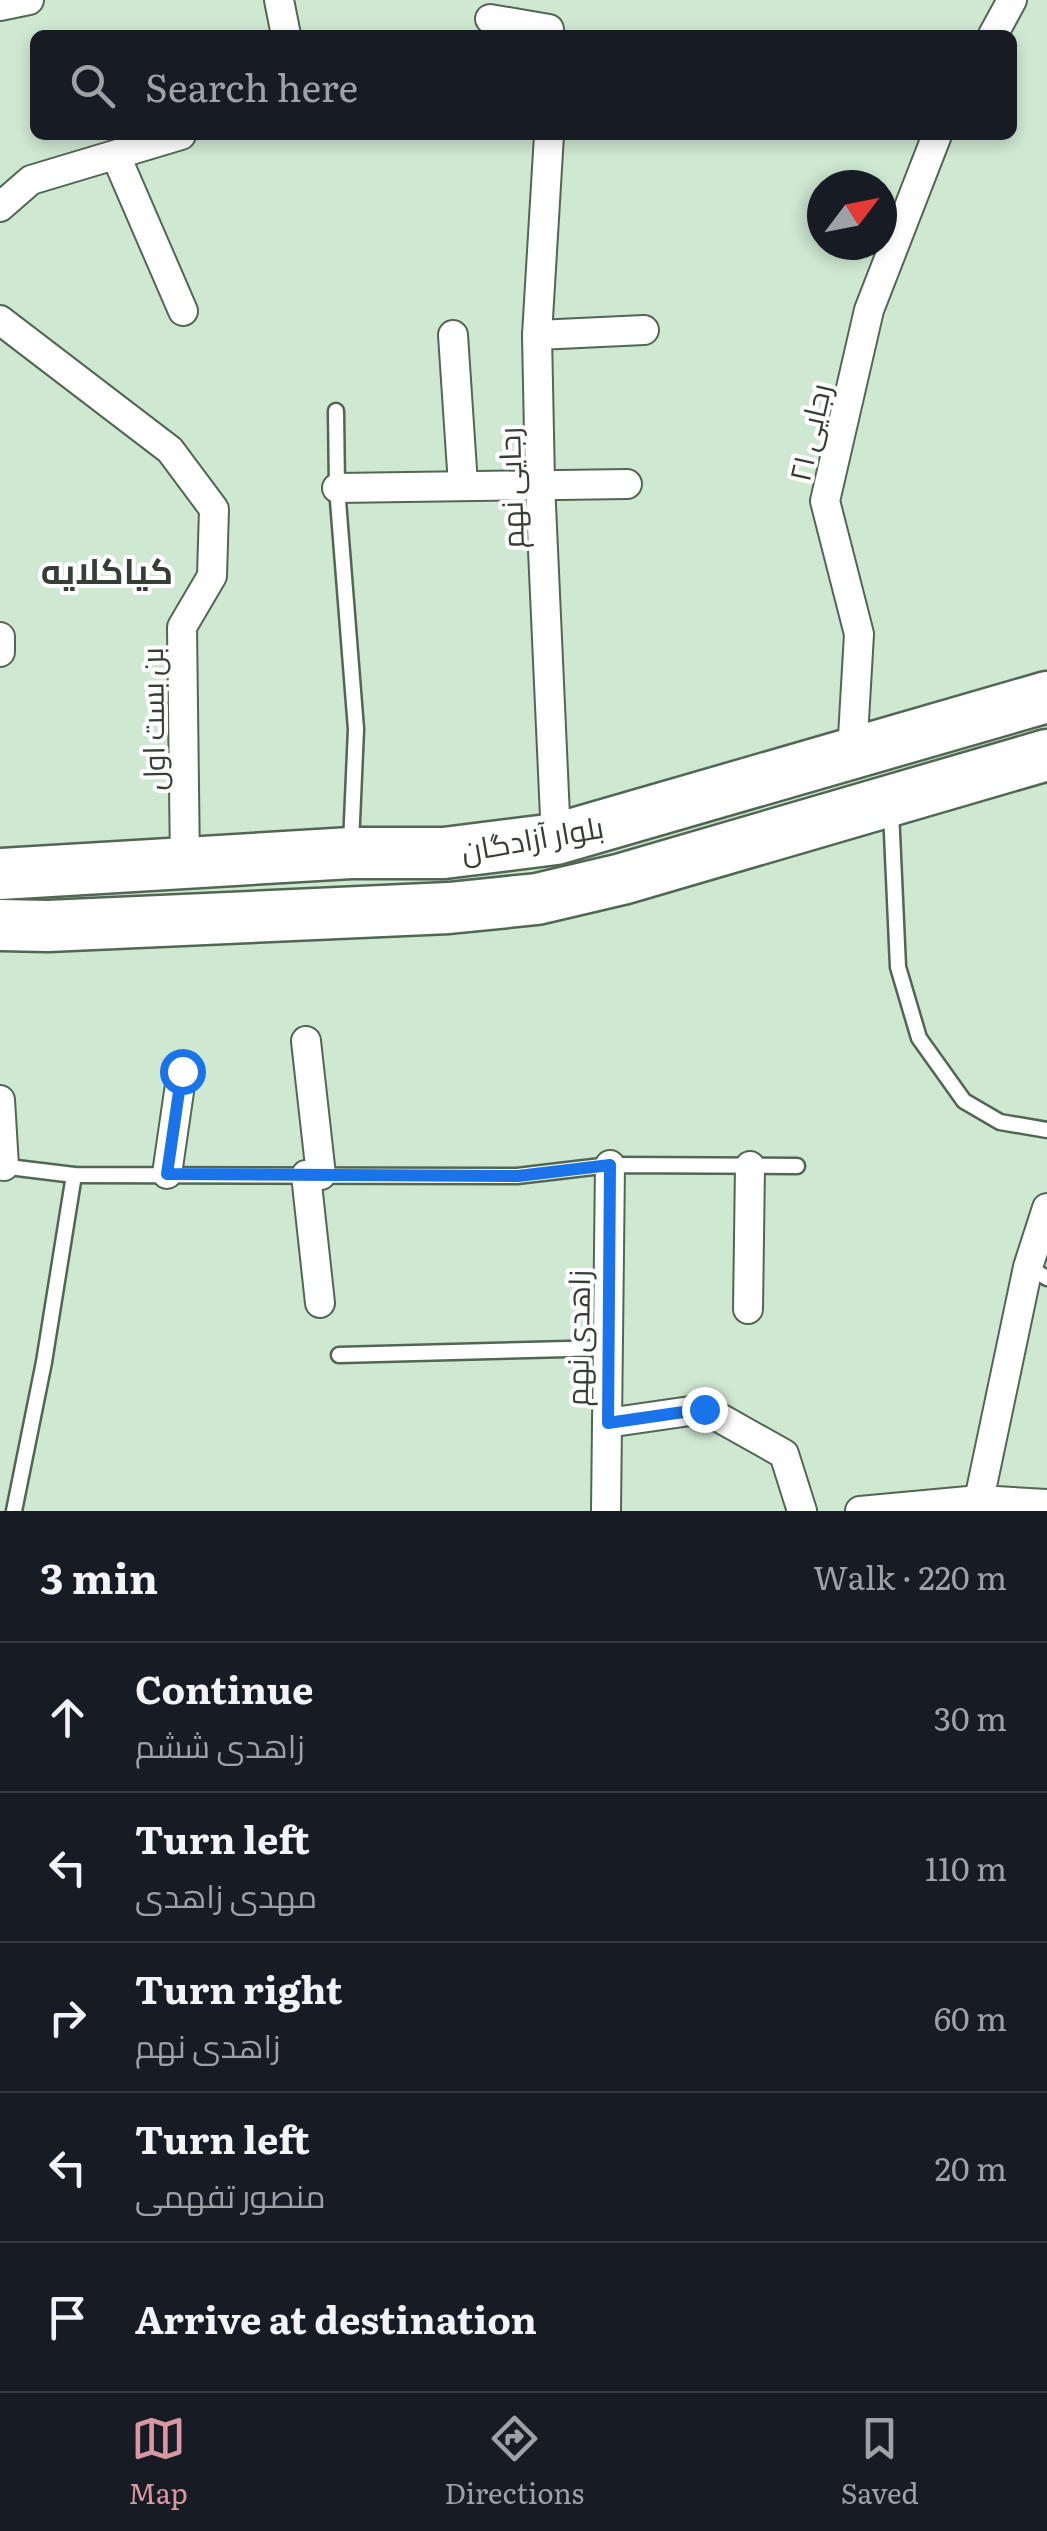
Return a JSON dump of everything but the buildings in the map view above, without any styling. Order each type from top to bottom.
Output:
[{"type":"highway","name":"بلوار آزادگان","points":[[0,874],[351,853],[444,853],[556,839],[1047,696]]},
{"type":"highway","name":"بلوار آزادگان","points":[[0,925],[449,908],[536,899],[622,880],[1047,755]]},
{"type":"street","points":[[0,6],[28,0]]},
{"type":"street","points":[[280,0],[285,30]]},
{"type":"street","points":[[549,30],[550,0]]},
{"type":"street","points":[[996,30],[1012,0]]},
{"type":"street","points":[[490,20],[539,30]]},
{"type":"street","points":[[0,207],[31,180],[166,140]]},
{"type":"street","name":"رجایی نهم","points":[[549,140],[537,335],[556,839]]},
{"type":"street","name":"رجایی ۲۱","points":[[852,754],[859,634],[825,501],[870,310],[935,140]]},
{"type":"street","points":[[116,156],[183,310]]},
{"type":"street","name":"بن بست اول","points":[[0,320],[170,450],[214,509],[212,576],[182,627],[185,864]]},
{"type":"street","points":[[537,335],[644,330]]},
{"type":"street","points":[[452,335],[462,485]]},
{"type":"street","points":[[337,488],[627,484]]},
{"type":"street","points":[[0,637],[0,652]]},
{"type":"street","points":[[306,1042],[320,1303]]},
{"type":"street","points":[[167,1174],[182,1071]]},
{"type":"street","points":[[0,1100],[2,1166]]},
{"type":"street","name":"زاهدی نهم","points":[[606,1511],[610,1165]]},
{"type":"street","points":[[748,1310],[750,1166]]},
{"type":"street","points":[[976,1505],[1037,1273],[1047,1208]]},
{"type":"street","points":[[608,1423],[704,1409],[784,1454],[802,1511]]},
{"type":"street","points":[[860,1511],[1047,1504]]},
{"type":"lane","points":[[336,411],[337,488],[356,729],[351,853]]},
{"type":"lane","points":[[891,801],[898,967],[920,1038],[964,1100],[1000,1122],[1047,1130]]},
{"type":"lane","points":[[2,1166],[74,1176],[518,1176],[610,1165],[797,1166]]},
{"type":"lane","points":[[14,1511],[44,1362],[74,1176]]},
{"type":"lane","points":[[340,1356],[609,1348]]},
{"type":"district","name":"کیاکلایه","points":[[107,569]]},
{"type":"route","points":[[182,1071],[167,1174],[518,1176],[610,1165],[608,1423],[704,1409]]}]
